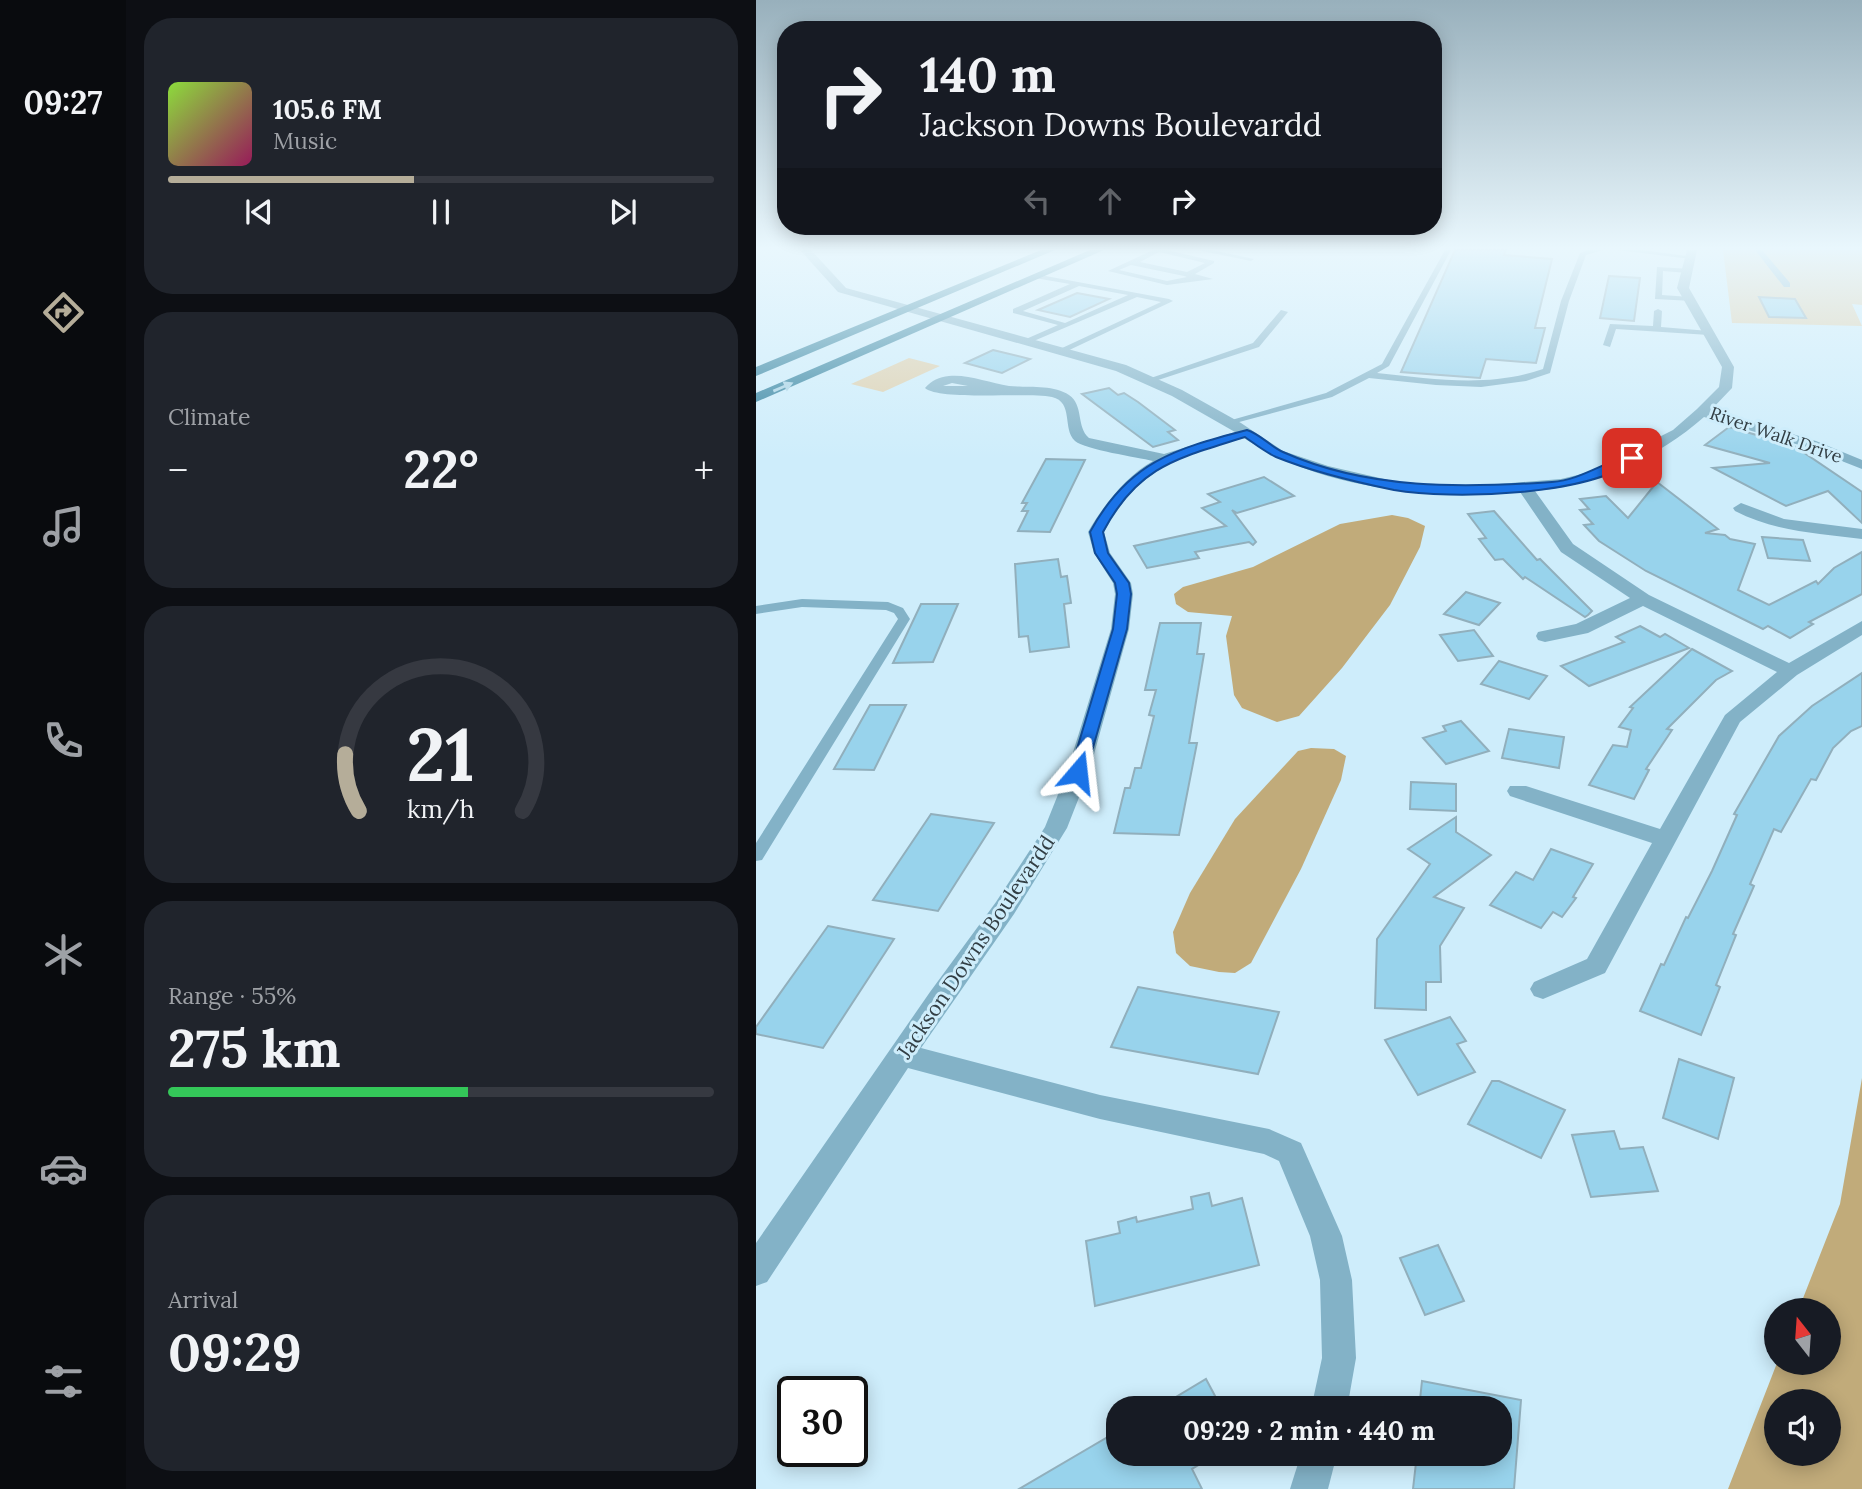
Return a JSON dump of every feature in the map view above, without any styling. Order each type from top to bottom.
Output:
[{"type":"main road","points":[[756,372],[884,319]]},
{"type":"main road","points":[[756,398],[939,319]]},
{"type":"street","points":[[942,319],[1121,368],[1239,428],[1278,454],[1323,469],[1397,487],[1475,491],[1561,484],[1595,475],[1670,438],[1702,412]]},
{"type":"street","name":"River Walk Drive","points":[[1701,319],[1728,367],[1725,388],[1702,412],[1811,444],[1862,465]]},
{"type":"street","points":[[1010,390],[1052,393],[1067,399],[1071,404],[1076,435],[1084,441],[1166,459]]},
{"type":"street","name":"Jackson Downs Boulevardd","points":[[756,1271],[1056,828],[1078,772],[1120,629],[1124,594],[1122,583],[1102,553],[1096,532],[1104,518],[1147,470],[1166,459],[1239,428]]},
{"type":"street","points":[[1525,488],[1567,548],[1643,599],[1790,671]]},
{"type":"street","points":[[1741,508],[1780,523],[1862,534]]},
{"type":"street","points":[[1545,636],[1581,629],[1643,599]]},
{"type":"street","points":[[1543,989],[1595,966],[1732,719],[1790,671],[1862,627]]},
{"type":"street","points":[[1518,791],[1664,839]]},
{"type":"street","points":[[903,1055],[1100,1107],[1269,1142],[1290,1152],[1326,1236],[1336,1280],[1339,1358],[1332,1396]]},
{"type":"street","points":[[1309,1489],[1316,1466]]},
{"type":"lane","points":[[1046,319],[1065,325]]},
{"type":"lane","points":[[1029,341],[1078,319]]},
{"type":"lane","points":[[1063,351],[1130,319]]},
{"type":"lane","points":[[1149,380],[1256,345],[1278,319]]},
{"type":"lane","points":[[1239,428],[1329,395],[1385,366],[1410,319]]},
{"type":"lane","points":[[1368,375],[1479,385],[1524,381],[1547,371],[1560,319]]},
{"type":"lane","points":[[1657,329],[1658,319]]},
{"type":"lane","points":[[1607,345],[1613,326],[1709,333]]},
{"type":"lane","points":[[756,610],[802,603],[888,606],[899,611],[904,620],[756,856]]},
{"type":"shaded area","points":[[1732,319],[1859,319],[1862,326],[1732,323]]},
{"type":"shaded area","points":[[909,358],[940,366],[883,392],[851,384]]},
{"type":"shaded area","points":[[1392,515],[1408,518],[1425,526],[1420,547],[1390,605],[1342,668],[1299,716],[1277,722],[1242,708],[1234,695],[1226,636],[1232,616],[1188,612],[1176,604],[1174,594],[1183,587],[1253,567],[1340,524]]},
{"type":"shaded area","points":[[1311,748],[1334,749],[1346,756],[1341,780],[1301,869],[1251,963],[1235,973],[1190,966],[1176,953],[1173,932],[1190,893],[1235,819],[1298,751]]},
{"type":"shaded area","points":[[1862,1078],[1862,1489],[1728,1489],[1764,1396],[1764,1466],[1841,1466],[1841,1389],[1767,1389],[1772,1376],[1841,1376],[1841,1298],[1803,1298],[1840,1204]]},
{"type":"building","points":[[1424,319],[1537,319],[1535,328],[1545,328],[1536,363],[1486,359],[1480,378],[1401,372]]},
{"type":"building","points":[[993,350],[1030,359],[1002,373],[965,363]]},
{"type":"building","points":[[1109,388],[1118,395],[1124,393],[1138,402],[1175,430],[1168,432],[1178,440],[1153,447],[1082,394]]},
{"type":"building","points":[[1729,427],[1794,446],[1862,492],[1862,523],[1828,491],[1786,506],[1713,468],[1770,463],[1705,445]]},
{"type":"building","points":[[1046,459],[1085,460],[1050,532],[1018,531],[1028,511],[1022,511],[1027,503],[1022,503]]},
{"type":"building","points":[[1264,477],[1294,496],[1237,513],[1232,510],[1256,542],[1253,545],[1249,542],[1195,552],[1199,558],[1147,568],[1134,546],[1226,526],[1202,508],[1220,502],[1208,494]]},
{"type":"building","points":[[1657,482],[1718,529],[1705,533],[1725,535],[1730,539],[1755,544],[1738,590],[1769,605],[1816,581],[1818,584],[1834,568],[1862,552],[1862,594],[1809,622],[1813,624],[1790,638],[1768,626],[1763,629],[1646,571],[1599,541],[1584,525],[1593,524],[1580,510],[1589,509],[1580,499],[1606,496],[1628,518]]},
{"type":"building","points":[[1494,511],[1537,560],[1540,559],[1592,611],[1588,615],[1585,617],[1525,577],[1523,579],[1503,559],[1495,560],[1479,539],[1486,538],[1468,514]]},
{"type":"building","points":[[1762,537],[1803,540],[1810,561],[1768,558]]},
{"type":"building","points":[[1058,559],[1061,577],[1067,576],[1071,603],[1064,604],[1069,647],[1030,652],[1028,636],[1019,637],[1015,564]]},
{"type":"building","points":[[1466,592],[1500,603],[1479,625],[1444,614]]},
{"type":"building","points":[[921,604],[958,604],[933,662],[893,663]]},
{"type":"building","points":[[1160,623],[1201,623],[1197,654],[1204,654],[1189,743],[1197,743],[1179,835],[1114,833],[1125,788],[1130,788],[1135,768],[1141,768],[1154,716],[1149,715],[1156,690],[1145,690]]},
{"type":"building","points":[[1640,626],[1660,637],[1665,634],[1689,648],[1589,686],[1561,666],[1624,642],[1616,637]]},
{"type":"building","points":[[1474,630],[1493,656],[1458,661],[1440,635]]},
{"type":"building","points":[[1692,649],[1732,671],[1716,680],[1667,729],[1672,730],[1646,769],[1649,770],[1634,799],[1589,785],[1613,745],[1627,747],[1631,730],[1619,727],[1633,708],[1630,707]]},
{"type":"building","points":[[1499,661],[1547,676],[1529,699],[1481,684]]},
{"type":"building","points":[[1862,673],[1862,726],[1851,731],[1833,748],[1816,780],[1811,779],[1781,832],[1774,829],[1750,884],[1754,886],[1733,934],[1736,935],[1716,985],[1720,987],[1701,1035],[1640,1011],[1661,964],[1664,965],[1686,917],[1688,918],[1712,871],[1737,815],[1734,814],[1779,736],[1812,706]]},
{"type":"building","points":[[870,705],[906,705],[874,770],[834,769]]},
{"type":"building","points":[[1461,721],[1489,751],[1446,764],[1423,738],[1446,731],[1443,726]]},
{"type":"building","points":[[1509,729],[1564,737],[1559,768],[1502,758]]},
{"type":"building","points":[[1411,782],[1456,784],[1456,811],[1410,809]]},
{"type":"building","points":[[931,814],[994,823],[938,911],[873,900]]},
{"type":"building","points":[[1456,817],[1456,832],[1491,855],[1434,897],[1464,908],[1440,946],[1441,982],[1426,982],[1426,1010],[1375,1008],[1377,939],[1430,864],[1408,849]]},
{"type":"building","points":[[1551,849],[1593,864],[1573,897],[1576,898],[1562,917],[1553,912],[1541,928],[1490,905],[1516,872],[1533,880]]},
{"type":"building","points":[[828,926],[894,939],[823,1048],[756,1034],[756,1027]]},
{"type":"building","points":[[1138,987],[1279,1012],[1258,1074],[1111,1047]]},
{"type":"building","points":[[1450,1017],[1466,1041],[1457,1044],[1475,1072],[1418,1095],[1385,1040]]},
{"type":"building","points":[[1679,1059],[1734,1078],[1718,1139],[1663,1118]]},
{"type":"building","points":[[1492,1081],[1499,1081],[1565,1110],[1541,1158],[1468,1124]]},
{"type":"building","points":[[1614,1131],[1620,1149],[1643,1147],[1658,1191],[1591,1197],[1572,1135]]},
{"type":"building","points":[[1209,1193],[1212,1206],[1242,1198],[1259,1265],[1095,1306],[1086,1241],[1120,1233],[1118,1222],[1136,1217],[1137,1222],[1193,1209],[1191,1197]]},
{"type":"building","points":[[1438,1245],[1464,1301],[1425,1315],[1400,1258]]},
{"type":"building","points":[[1206,1379],[1215,1396],[1178,1396]]},
{"type":"building","points":[[1422,1381],[1500,1396],[1420,1396]]},
{"type":"building","points":[[1512,1398],[1521,1400],[1514,1489],[1413,1489],[1416,1466],[1512,1466]]},
{"type":"building","points":[[1106,1438],[1106,1466],[1197,1466],[1192,1469],[1202,1489],[1019,1489]]},
{"type":"route","points":[[1078,772],[1120,629],[1124,594],[1122,583],[1102,553],[1096,532],[1130,487],[1147,470],[1166,459],[1177,453],[1247,433],[1278,454],[1323,469],[1397,487],[1475,491],[1561,484],[1595,475],[1632,458]]}]
